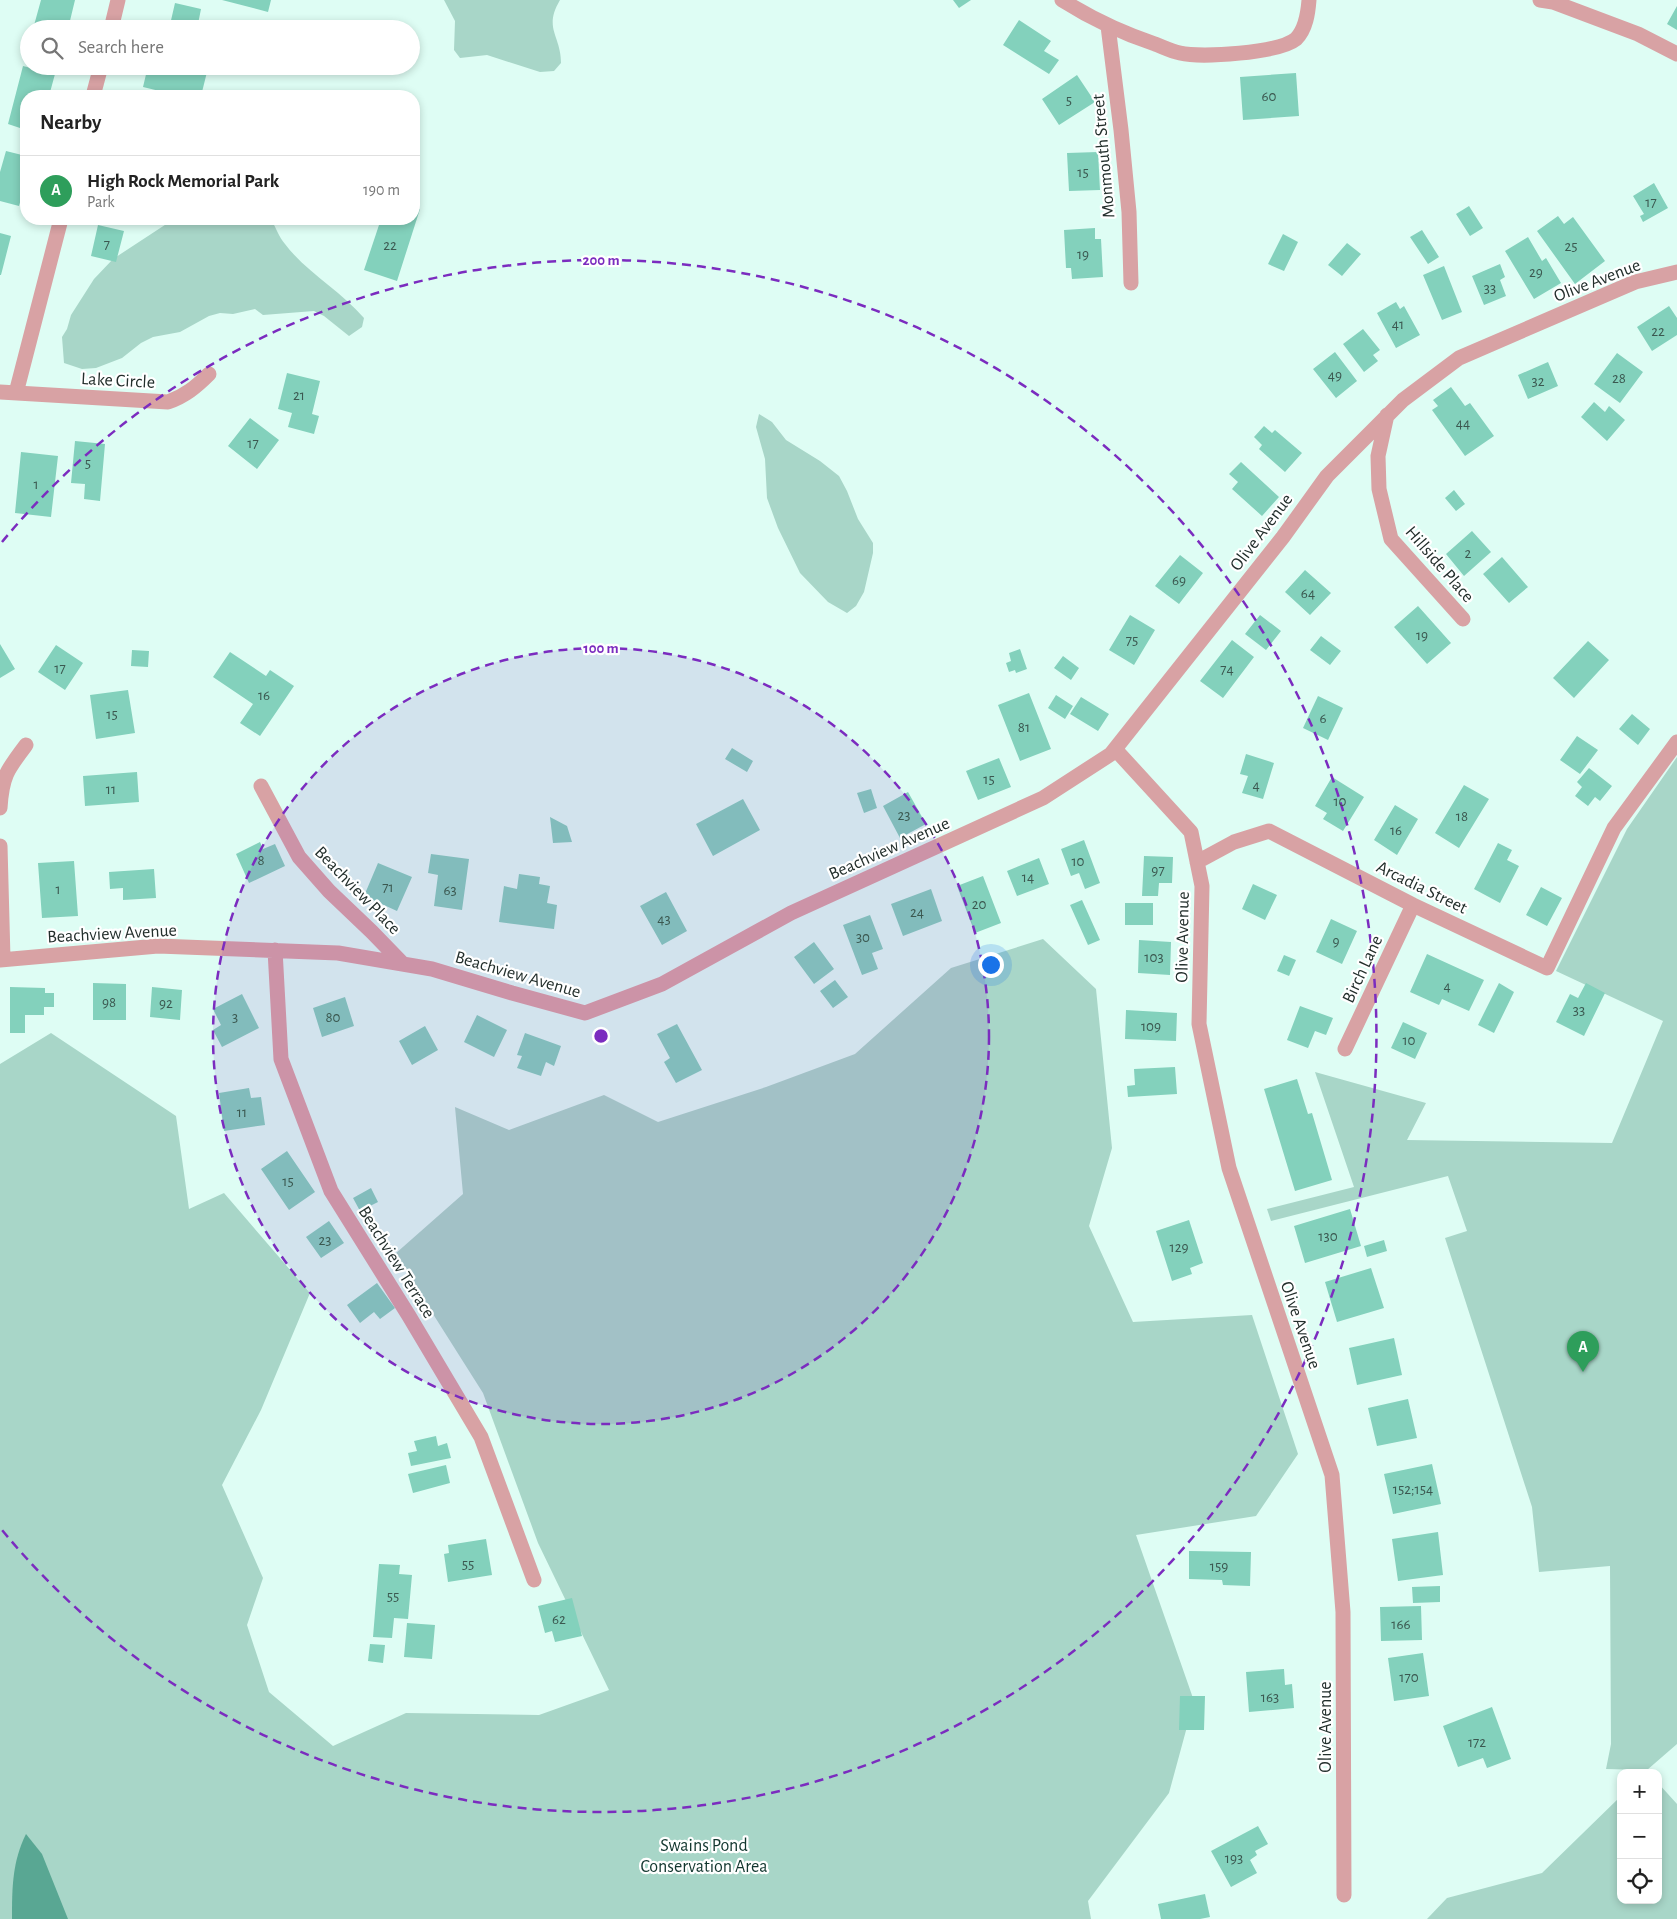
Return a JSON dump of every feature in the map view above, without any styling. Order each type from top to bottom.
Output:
[{"type":"street","points":[[113,20],[118,0]]},
{"type":"street","points":[[1062,0],[1086,16],[1128,36],[1181,53],[1216,54],[1277,47],[1296,38],[1306,21],[1310,0]]},
{"type":"street","points":[[1540,0],[1553,2],[1638,34],[1677,54]]},
{"type":"street","name":"Monmouth Street","points":[[1108,26],[1121,130],[1128,212],[1131,283]]},
{"type":"street","points":[[95,90],[99,75]]},
{"type":"street","points":[[16,393],[59,225]]},
{"type":"street","name":"Olive Avenue","points":[[1344,1895],[1343,1612],[1332,1475],[1229,1168],[1198,1024],[1202,886],[1191,832],[1115,749],[1282,537],[1327,476],[1403,400],[1459,358],[1635,282],[1677,272]]},
{"type":"street","name":"Lake Circle","points":[[0,392],[168,402],[180,398],[194,389],[208,374]]},
{"type":"street","name":"Hillside Place","points":[[1387,414],[1378,456],[1379,489],[1391,539],[1463,619]]},
{"type":"street","name":"Arcadia Street","points":[[1197,862],[1234,842],[1269,831],[1413,905],[1547,968],[1614,828],[1677,742]]},
{"type":"street","points":[[0,808],[1,788],[8,770],[26,745]]},
{"type":"street","name":"Beachview Avenue","points":[[1,960],[158,946],[338,952],[432,969],[585,1013],[662,984],[791,913],[1043,798],[1111,754],[1115,749]]},
{"type":"street","name":"Beachview Place","points":[[261,786],[299,857],[329,891],[403,964]]},
{"type":"street","points":[[0,846],[1,960]]},
{"type":"street","name":"Birch Lane","points":[[1345,1049],[1413,905]]},
{"type":"street","name":"Beachview Terrace","points":[[276,950],[281,1059],[331,1191],[409,1316],[481,1438],[534,1580]]},
{"type":"green space","points":[[444,0],[560,0],[555,10],[553,25],[561,63],[554,71],[540,72],[487,55],[460,58],[454,50],[455,21]]},
{"type":"green space","points":[[165,225],[274,225],[283,241],[303,264],[345,299],[364,318],[362,327],[349,336],[324,316],[314,311],[263,315],[255,309],[233,314],[220,313],[209,316],[180,332],[153,337],[141,343],[122,358],[96,368],[82,369],[64,363],[62,337],[67,329],[71,315],[94,279],[113,259]]},
{"type":"green space","points":[[759,414],[772,422],[786,440],[820,461],[839,476],[858,519],[873,543],[873,553],[864,592],[856,606],[847,613],[828,602],[800,573],[778,528],[767,498],[765,459],[756,427]]},
{"type":"green space","points":[[1677,757],[1677,1744],[1648,1769],[1617,1769],[1606,1769],[1611,1744],[1610,1566],[1539,1572],[1532,1507],[1445,1238],[1467,1231],[1448,1176],[1271,1221],[1267,1209],[1354,1187],[1315,1072],[1426,1103],[1407,1140],[1612,1143],[1663,1021],[1556,971],[1627,829]]},
{"type":"green space","name":"Swains Pond Conservation Area","points":[[1043,939],[1096,989],[1112,1148],[1089,1226],[1133,1322],[1252,1315],[1298,1454],[1256,1516],[1136,1535],[1194,1701],[1169,1793],[1088,1901],[1091,1919],[0,1919],[0,1064],[51,1033],[176,1116],[189,1209],[224,1193],[310,1293],[261,1410],[222,1485],[263,1578],[247,1625],[269,1692],[333,1746],[406,1713],[539,1715],[609,1690],[538,1543],[483,1393],[395,1254],[463,1194],[455,1107],[509,1130],[604,1095],[658,1122],[766,1087],[855,1054],[951,968]]},
{"type":"green space","points":[[1662,1787],[1677,1804],[1677,1919],[1427,1919],[1447,1898],[1542,1873],[1617,1800],[1617,1904],[1662,1904]]},
{"type":"shaded area","points":[[26,1834],[42,1854],[68,1919],[12,1919],[15,1865]]},
{"type":"building","points":[[41,0],[75,0],[70,20],[35,20]]},
{"type":"building","points":[[222,0],[271,0],[268,12]]},
{"type":"building","points":[[953,0],[971,0],[959,8]]},
{"type":"building","points":[[175,3],[201,9],[199,20],[171,20]]},
{"type":"building","points":[[1677,6],[1677,30],[1667,24]]},
{"type":"building","points":[[1019,20],[1051,41],[1044,51],[1059,60],[1049,74],[1003,45]]},
{"type":"building","points":[[1296,73],[1299,116],[1243,120],[1240,77]]},
{"type":"building","points":[[21,75],[55,75],[51,90],[20,90],[20,128],[8,124]]},
{"type":"building","points":[[146,75],[206,75],[202,90],[155,90],[143,87]]},
{"type":"building","points":[[1077,75],[1095,102],[1059,125],[1042,99]]},
{"type":"building","points":[[6,151],[20,154],[19,206],[0,201],[0,172]]},
{"type":"building","points":[[1098,152],[1100,190],[1069,191],[1067,153]]},
{"type":"building","points":[[1654,183],[1668,208],[1643,222],[1640,216],[1644,214],[1633,196]]},
{"type":"building","points":[[1469,206],[1483,228],[1470,236],[1456,214]]},
{"type":"building","points":[[1558,216],[1564,224],[1573,217],[1605,261],[1575,284],[1537,231]]},
{"type":"building","points":[[98,225],[124,231],[116,262],[91,256]]},
{"type":"building","points":[[379,225],[415,225],[397,281],[364,270]]},
{"type":"building","points":[[1095,228],[1095,239],[1101,239],[1103,277],[1072,279],[1071,268],[1066,268],[1064,230]]},
{"type":"building","points":[[1422,230],[1439,257],[1428,264],[1410,237]]},
{"type":"building","points":[[0,233],[11,236],[1,275],[0,275]]},
{"type":"building","points":[[1283,234],[1298,242],[1284,271],[1268,264]]},
{"type":"building","points":[[1528,237],[1542,261],[1546,258],[1561,283],[1534,299],[1505,251]]},
{"type":"building","points":[[1347,243],[1361,254],[1342,276],[1328,265]]},
{"type":"building","points":[[1500,264],[1505,277],[1500,280],[1506,296],[1484,305],[1472,276]]},
{"type":"building","points":[[1444,266],[1462,312],[1442,320],[1423,275]]},
{"type":"building","points":[[1396,302],[1400,309],[1404,306],[1420,335],[1396,348],[1377,313]]},
{"type":"building","points":[[1669,306],[1677,318],[1677,335],[1652,351],[1637,327]]},
{"type":"building","points":[[1363,329],[1380,350],[1373,355],[1378,361],[1364,372],[1343,344]]},
{"type":"building","points":[[1335,352],[1357,381],[1336,398],[1313,369]]},
{"type":"building","points":[[1617,353],[1643,372],[1620,403],[1594,384]]},
{"type":"building","points":[[1548,362],[1558,386],[1528,399],[1518,375]]},
{"type":"building","points":[[287,373],[320,381],[312,414],[319,416],[314,434],[288,427],[292,413],[278,409]]},
{"type":"building","points":[[1451,387],[1465,406],[1470,403],[1494,436],[1465,456],[1432,410],[1438,406],[1433,400]]},
{"type":"building","points":[[1594,402],[1605,412],[1609,406],[1625,420],[1607,441],[1581,417]]},
{"type":"building","points":[[250,418],[279,440],[257,469],[228,446]]},
{"type":"building","points":[[1264,426],[1272,433],[1275,430],[1302,453],[1285,472],[1259,449],[1262,445],[1254,437]]},
{"type":"building","points":[[75,441],[105,444],[100,501],[84,499],[85,484],[71,483]]},
{"type":"building","points":[[21,452],[58,456],[51,517],[15,513]]},
{"type":"building","points":[[1241,462],[1279,497],[1262,516],[1232,489],[1238,482],[1229,474]]},
{"type":"building","points":[[1454,490],[1465,504],[1456,511],[1445,498]]},
{"type":"building","points":[[1472,531],[1491,552],[1464,576],[1446,554]]},
{"type":"building","points":[[1180,555],[1203,573],[1179,604],[1155,586]]},
{"type":"building","points":[[1502,557],[1528,587],[1509,603],[1483,574]]},
{"type":"building","points":[[1305,570],[1331,593],[1310,615],[1285,592]]},
{"type":"building","points":[[1418,606],[1451,643],[1427,664],[1394,627]]},
{"type":"building","points":[[1130,615],[1155,630],[1134,665],[1109,650]]},
{"type":"building","points":[[1260,615],[1281,631],[1266,650],[1245,634]]},
{"type":"building","points":[[1321,636],[1341,651],[1330,665],[1310,650]]},
{"type":"building","points":[[1232,640],[1254,657],[1223,698],[1200,681]]},
{"type":"building","points":[[1588,641],[1609,660],[1574,698],[1553,678]]},
{"type":"building","points":[[0,644],[15,669],[0,678]]},
{"type":"building","points":[[56,645],[83,663],[65,690],[38,672]]},
{"type":"building","points":[[1020,649],[1027,669],[1016,673],[1015,670],[1009,672],[1006,663],[1011,661],[1009,653]]},
{"type":"building","points":[[132,650],[149,651],[148,667],[131,666]]},
{"type":"building","points":[[230,652],[266,676],[270,670],[294,686],[260,736],[240,723],[253,704],[213,677]]},
{"type":"building","points":[[1063,656],[1079,668],[1071,680],[1054,668]]},
{"type":"building","points":[[128,690],[135,733],[96,739],[90,695]]},
{"type":"building","points":[[1029,693],[1051,749],[1020,761],[998,705]]},
{"type":"building","points":[[1056,695],[1073,706],[1065,719],[1048,708]]},
{"type":"building","points":[[1318,696],[1343,708],[1328,740],[1303,728]]},
{"type":"building","points":[[1081,697],[1109,714],[1098,731],[1070,714]]},
{"type":"building","points":[[1632,714],[1650,729],[1638,745],[1619,729]]},
{"type":"building","points":[[1577,736],[1598,750],[1580,774],[1560,760]]},
{"type":"building","points":[[732,748],[753,761],[747,772],[725,759]]},
{"type":"building","points":[[1246,754],[1274,763],[1263,799],[1242,793],[1248,776],[1240,774]]},
{"type":"building","points":[[999,758],[1011,787],[978,800],[966,771]]},
{"type":"building","points":[[1589,768],[1612,786],[1600,801],[1595,797],[1588,806],[1575,796],[1582,787],[1577,782]]},
{"type":"building","points":[[137,772],[139,802],[85,806],[83,776]]},
{"type":"building","points":[[1332,777],[1364,797],[1343,831],[1323,819],[1327,813],[1315,806]]},
{"type":"building","points":[[1464,785],[1489,799],[1459,848],[1435,833]]},
{"type":"building","points":[[871,789],[877,808],[864,813],[857,793]]},
{"type":"building","points":[[908,792],[926,824],[900,838],[883,806]]},
{"type":"building","points":[[743,799],[760,830],[713,856],[696,824]]},
{"type":"building","points":[[1395,805],[1418,819],[1397,855],[1374,840]]},
{"type":"building","points":[[550,817],[567,826],[572,842],[553,843]]},
{"type":"building","points":[[1084,840],[1100,883],[1085,889],[1079,873],[1071,876],[1061,849]]},
{"type":"building","points":[[260,842],[263,849],[275,844],[285,866],[249,883],[236,854]]},
{"type":"building","points":[[1498,843],[1512,850],[1507,860],[1519,866],[1500,903],[1474,889]]},
{"type":"building","points":[[431,854],[469,859],[462,910],[434,906],[438,875],[428,873]]},
{"type":"building","points":[[1144,856],[1173,857],[1172,883],[1159,883],[1158,896],[1142,896]]},
{"type":"building","points":[[1039,858],[1049,884],[1017,896],[1007,871]]},
{"type":"building","points":[[74,861],[78,916],[42,918],[38,863]]},
{"type":"building","points":[[378,863],[412,877],[397,911],[364,896]]},
{"type":"building","points":[[154,869],[156,898],[123,900],[123,888],[110,889],[109,872]]},
{"type":"building","points":[[519,874],[540,877],[539,884],[550,886],[547,903],[557,905],[554,929],[499,922],[504,886],[517,889]]},
{"type":"building","points":[[983,876],[1001,923],[975,933],[957,886]]},
{"type":"building","points":[[1253,884],[1277,895],[1265,920],[1242,909]]},
{"type":"building","points":[[1541,887],[1562,898],[1547,926],[1526,915]]},
{"type":"building","points":[[931,889],[942,921],[903,936],[891,904]]},
{"type":"building","points":[[666,892],[687,931],[662,945],[640,906]]},
{"type":"building","points":[[1082,900],[1100,940],[1088,945],[1070,905]]},
{"type":"building","points":[[1125,903],[1153,903],[1153,925],[1125,925]]},
{"type":"building","points":[[870,915],[883,949],[872,953],[878,969],[862,975],[843,925]]},
{"type":"building","points":[[1331,919],[1357,931],[1342,964],[1316,952]]},
{"type":"building","points":[[1139,940],[1171,942],[1170,975],[1138,973]]},
{"type":"building","points":[[814,942],[834,969],[814,984],[794,957]]},
{"type":"building","points":[[1427,954],[1484,980],[1469,1011],[1442,999],[1439,1005],[1410,992]]},
{"type":"building","points":[[1284,955],[1296,960],[1289,976],[1277,971]]},
{"type":"building","points":[[835,980],[848,997],[833,1008],[820,991]]},
{"type":"building","points":[[93,983],[126,984],[126,1020],[93,1020]]},
{"type":"building","points":[[1499,983],[1514,992],[1494,1033],[1478,1025]]},
{"type":"building","points":[[1586,983],[1605,993],[1584,1036],[1556,1022],[1570,994],[1578,998]]},
{"type":"building","points":[[10,987],[45,988],[45,993],[54,993],[54,1007],[44,1007],[44,1015],[25,1015],[25,1033],[10,1033]]},
{"type":"building","points":[[152,987],[182,990],[180,1020],[150,1017]]},
{"type":"building","points":[[242,994],[259,1028],[222,1047],[213,1030],[221,1025],[213,1009]]},
{"type":"building","points":[[345,997],[354,1026],[322,1037],[313,1008]]},
{"type":"building","points":[[1300,1006],[1333,1018],[1326,1035],[1315,1031],[1308,1048],[1287,1040]]},
{"type":"building","points":[[1126,1010],[1177,1013],[1176,1041],[1125,1039]]},
{"type":"building","points":[[477,1015],[507,1030],[494,1057],[464,1042]]},
{"type":"building","points":[[1403,1022],[1427,1033],[1415,1059],[1391,1048]]},
{"type":"building","points":[[677,1024],[702,1070],[676,1083],[664,1062],[670,1058],[657,1034]]},
{"type":"building","points":[[425,1026],[438,1050],[412,1065],[399,1041]]},
{"type":"building","points":[[525,1033],[561,1046],[554,1066],[546,1062],[541,1076],[517,1068],[522,1056],[517,1055]]},
{"type":"building","points":[[1175,1067],[1177,1094],[1128,1097],[1127,1086],[1135,1085],[1134,1069]]},
{"type":"building","points":[[1297,1079],[1308,1114],[1312,1113],[1332,1180],[1295,1191],[1264,1089]]},
{"type":"building","points":[[249,1088],[251,1098],[261,1097],[265,1125],[224,1131],[219,1093]]},
{"type":"building","points":[[287,1151],[315,1192],[289,1210],[261,1169]]},
{"type":"building","points":[[371,1188],[378,1202],[360,1211],[353,1198]]},
{"type":"building","points":[[1350,1209],[1361,1246],[1305,1263],[1294,1226]]},
{"type":"building","points":[[1189,1220],[1203,1263],[1190,1268],[1192,1274],[1172,1281],[1156,1231]]},
{"type":"building","points":[[329,1221],[344,1243],[321,1258],[306,1237]]},
{"type":"building","points":[[1384,1240],[1387,1251],[1367,1257],[1364,1246]]},
{"type":"building","points":[[1371,1268],[1384,1308],[1337,1322],[1325,1282]]},
{"type":"building","points":[[377,1283],[395,1308],[380,1319],[374,1312],[360,1323],[347,1305]]},
{"type":"building","points":[[1394,1338],[1402,1375],[1357,1385],[1349,1348]]},
{"type":"building","points":[[1408,1399],[1417,1438],[1377,1446],[1368,1408]]},
{"type":"building","points":[[436,1436],[438,1446],[447,1443],[451,1458],[411,1466],[408,1453],[417,1451],[414,1441]]},
{"type":"building","points":[[1432,1464],[1441,1504],[1393,1514],[1384,1474]]},
{"type":"building","points":[[446,1465],[450,1483],[413,1493],[408,1474]]},
{"type":"building","points":[[1438,1532],[1443,1575],[1398,1581],[1392,1539]]},
{"type":"building","points":[[486,1539],[492,1575],[448,1582],[444,1554],[449,1553],[448,1545]]},
{"type":"building","points":[[1189,1551],[1251,1552],[1250,1586],[1223,1585],[1222,1580],[1189,1579]]},
{"type":"building","points":[[379,1564],[400,1565],[399,1574],[412,1575],[408,1619],[394,1618],[392,1638],[373,1637]]},
{"type":"building","points":[[1440,1586],[1440,1602],[1413,1603],[1412,1587]]},
{"type":"building","points":[[572,1598],[582,1636],[555,1642],[552,1631],[545,1633],[538,1606]]},
{"type":"building","points":[[1421,1606],[1422,1640],[1381,1641],[1380,1607]]},
{"type":"building","points":[[407,1623],[435,1625],[432,1659],[404,1657]]},
{"type":"building","points":[[370,1644],[385,1645],[383,1663],[368,1661]]},
{"type":"building","points":[[1423,1653],[1429,1696],[1394,1701],[1388,1658]]},
{"type":"building","points":[[1284,1669],[1285,1685],[1292,1684],[1294,1708],[1249,1712],[1246,1672]]},
{"type":"building","points":[[1180,1696],[1205,1696],[1204,1730],[1179,1730]]},
{"type":"building","points":[[1492,1707],[1511,1759],[1487,1768],[1483,1758],[1458,1767],[1443,1726]]},
{"type":"building","points":[[1258,1826],[1268,1844],[1255,1851],[1257,1855],[1250,1860],[1257,1873],[1231,1887],[1211,1851]]},
{"type":"building","points":[[1205,1894],[1210,1917],[1200,1919],[1161,1919],[1158,1904]]},
{"type":"place","name":"High Rock Memorial Park","points":[[1583,1372]]}]
